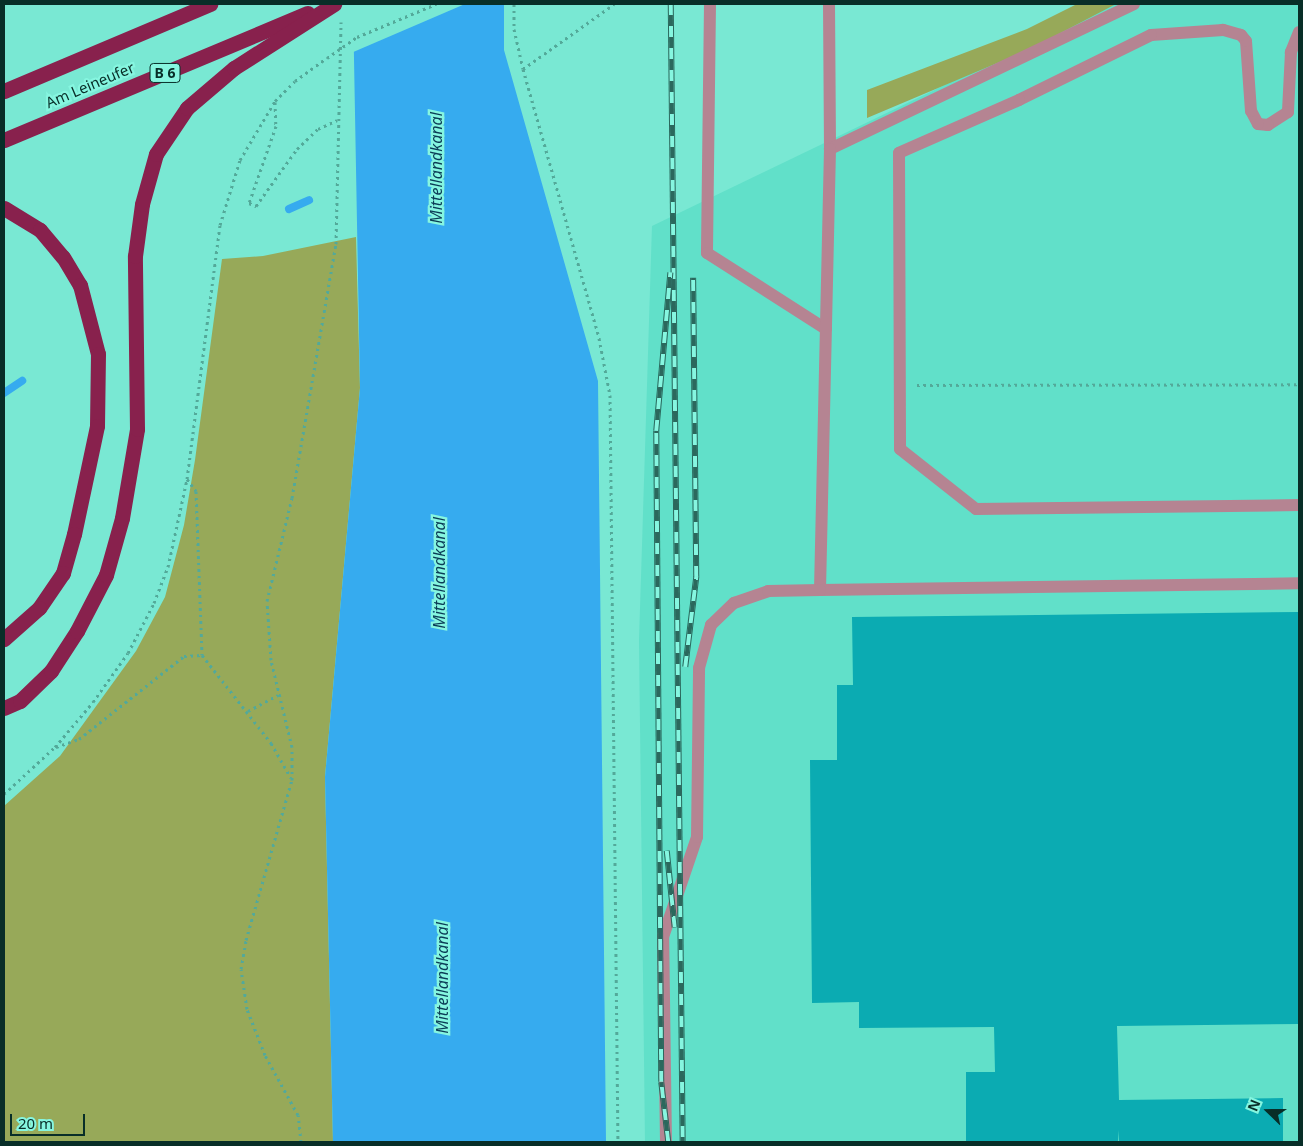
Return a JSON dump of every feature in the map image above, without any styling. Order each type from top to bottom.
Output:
[{"type":"highway","name":"Am Leineufer","points":[[4,91],[210,4]]},
{"type":"highway","name":"Am Leineufer","points":[[4,140],[331,7]]},
{"type":"highway","points":[[4,708],[20,701],[51,670],[77,632],[106,575],[122,518],[137,429],[135,256],[142,204],[156,154],[187,108],[234,68],[331,7]]},
{"type":"highway","points":[[4,208],[40,230],[63,256],[80,285],[98,354],[97,426],[74,534],[63,572],[39,608],[4,639]]},
{"type":"lane","points":[[710,4],[707,253],[826,329]]},
{"type":"lane","points":[[820,590],[830,149],[829,4]]},
{"type":"lane","points":[[830,149],[1134,4]]},
{"type":"lane","points":[[1299,32],[1292,52],[1288,112],[1283,118],[1268,125],[1258,124],[1251,111],[1246,41],[1241,35],[1224,30],[1151,36],[1019,100],[898,153],[900,449],[976,509],[1299,505]]},
{"type":"lane","points":[[666,1142],[663,937],[696,837],[699,668],[711,625],[734,603],[768,591],[1299,583]]},
{"type":"path","points":[[4,794],[55,747],[128,653],[154,603],[168,566],[186,479],[220,225],[240,160],[275,101],[327,58],[357,37],[436,4]]},
{"type":"path","points":[[514,4],[514,29],[523,69],[599,338],[610,396],[618,1142]]},
{"type":"path","points":[[523,69],[614,4]]},
{"type":"path","points":[[301,1142],[298,1115],[265,1055],[247,1009],[241,969],[246,940],[292,780],[292,747],[271,660],[267,601],[292,498],[336,244],[337,120],[331,7]]},
{"type":"path","points":[[275,101],[276,126],[249,202],[256,206],[297,149],[318,130],[337,120]]},
{"type":"path","points":[[899,385],[1299,384]]},
{"type":"path","points":[[186,479],[196,491],[202,655],[248,711],[271,743],[292,780]]},
{"type":"path","points":[[55,747],[79,739],[184,656],[202,655]]},
{"type":"path","points":[[248,711],[278,695]]},
{"type":"shaded area","points":[[1077,4],[1116,4],[1026,51],[867,118],[867,90],[1027,29]]},
{"type":"shaded area","points":[[1113,4],[1299,4],[1299,1142],[645,1142],[639,641],[652,226]]},
{"type":"shaded area","points":[[356,237],[360,388],[325,777],[333,1142],[4,1142],[4,806],[60,756],[136,651],[165,597],[184,525],[195,460],[222,259],[263,256]]},
{"type":"water","name":"Mittellandkanal","points":[[353,4],[504,4],[504,50],[598,381],[606,1142],[333,1142],[325,777],[360,388]]},
{"type":"pier","points":[[351,4],[465,4],[351,53]]},
{"type":"building","points":[[1299,612],[1299,1024],[1117,1026],[1119,1100],[1283,1098],[1283,1142],[1119,1142],[1118,1130],[1118,1142],[966,1142],[966,1072],[995,1072],[994,1027],[859,1028],[859,1002],[812,1003],[810,760],[837,760],[837,685],[853,685],[852,617]]},
{"type":"waterway","points":[[289,209],[309,200]]},
{"type":"waterway","points":[[4,393],[22,381]]},
{"type":"railway","points":[[671,4],[683,1142]]},
{"type":"railway","points":[[668,1142],[661,1082],[656,431],[670,273]]},
{"type":"railway","points":[[685,667],[696,577],[693,278]]},
{"type":"railway","points":[[667,851],[675,928]]}]
